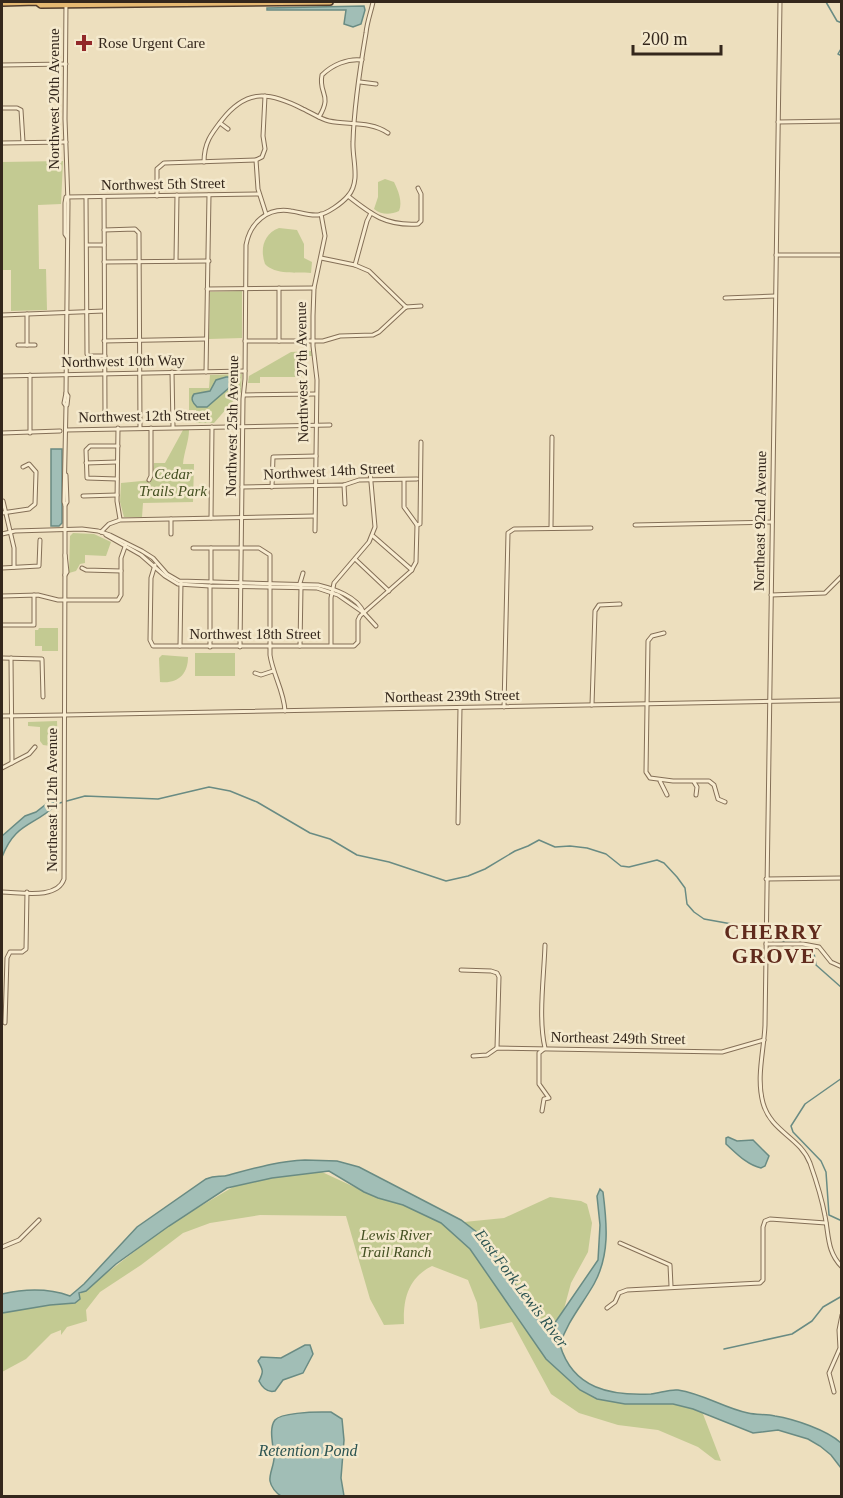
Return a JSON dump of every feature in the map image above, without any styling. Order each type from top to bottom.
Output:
[{"type":"highway","points":[[2,3],[330,2]]},
{"type":"street","points":[[256,160],[259,194],[266,214],[283,210],[313,215],[321,214],[348,196],[354,183],[353,143],[366,31],[373,2]]},
{"type":"street","name":"Northeast 92nd Avenue","points":[[780,2],[766,944],[764,1040],[760,1078],[764,1107],[774,1125],[807,1156],[826,1223],[831,1253],[842,1268]]},
{"type":"street","name":"Northwest 20th Avenue","points":[[64,715],[65,575],[63,557],[65,554],[65,505],[68,477],[66,474],[66,406],[64,403],[67,374],[65,213],[67,3]]},
{"type":"street","points":[[320,117],[326,99],[321,84],[322,75],[350,59],[363,60]]},
{"type":"street","points":[[2,65],[66,64]]},
{"type":"street","points":[[360,82],[376,84]]},
{"type":"street","points":[[204,162],[206,143],[220,123],[239,103],[254,96],[281,98],[320,117],[377,127],[388,133]]},
{"type":"street","points":[[157,196],[156,171],[159,165],[167,162],[256,160],[262,156],[265,151],[263,112],[266,96]]},
{"type":"street","points":[[2,108],[21,110],[23,142]]},
{"type":"street","points":[[778,122],[842,122]]},
{"type":"street","points":[[220,123],[228,129]]},
{"type":"street","points":[[2,142],[66,142]]},
{"type":"street","points":[[348,196],[371,213],[395,224],[420,223],[421,194],[418,188]]},
{"type":"street","name":"Northwest 5th Street","points":[[66,197],[259,194]]},
{"type":"street","points":[[176,261],[177,195]]},
{"type":"street","points":[[206,372],[209,195]]},
{"type":"street","points":[[87,197],[87,354],[105,356]]},
{"type":"street","points":[[104,197],[105,412]]},
{"type":"street","points":[[355,265],[371,213]]},
{"type":"street","name":"Northwest 25th Avenue","points":[[240,647],[248,235],[255,223],[266,214]]},
{"type":"street","name":"Northwest 27th Avenue","points":[[315,531],[314,288],[325,233],[321,214]]},
{"type":"street","points":[[104,230],[138,230],[140,233],[140,428]]},
{"type":"street","points":[[87,245],[104,245]]},
{"type":"street","points":[[776,255],[842,255]]},
{"type":"street","points":[[321,258],[355,265],[369,271],[406,307]]},
{"type":"street","points":[[104,262],[209,261]]},
{"type":"street","points":[[279,288],[279,341]]},
{"type":"street","points":[[207,289],[314,288]]},
{"type":"street","points":[[725,297],[775,297]]},
{"type":"street","points":[[245,341],[313,341],[340,336],[375,335],[406,307],[421,306]]},
{"type":"street","points":[[2,315],[104,311]]},
{"type":"street","points":[[27,314],[27,345]]},
{"type":"street","points":[[104,341],[206,339]]},
{"type":"street","points":[[18,345],[34,345]]},
{"type":"street","name":"Northwest 10th Way","points":[[2,376],[245,371]]},
{"type":"street","points":[[172,372],[173,427]]},
{"type":"street","points":[[30,375],[30,433]]},
{"type":"street","points":[[244,395],[316,394]]},
{"type":"street","name":"Northwest 12th Street","points":[[66,430],[330,425]]},
{"type":"street","points":[[211,518],[212,427]]},
{"type":"street","points":[[118,428],[117,495],[120,520]]},
{"type":"street","points":[[149,480],[151,476],[151,428]]},
{"type":"street","name":"Northwest 12th Street","points":[[2,433],[60,431]]},
{"type":"street","points":[[551,528],[552,436]]},
{"type":"street","points":[[364,613],[414,568],[417,525],[420,524],[421,442]]},
{"type":"street","points":[[117,479],[87,478],[86,463],[87,447],[118,446]]},
{"type":"street","points":[[272,487],[274,457],[316,456]]},
{"type":"street","points":[[86,463],[117,462]]},
{"type":"street","points":[[2,513],[28,510],[33,507],[36,472],[29,464],[23,467]]},
{"type":"street","points":[[331,646],[332,590],[339,577],[373,536],[376,525],[372,509],[370,471]]},
{"type":"street","name":"Northwest 14th Street","points":[[242,488],[344,485],[359,480],[417,479]]},
{"type":"street","points":[[404,480],[404,507],[417,525]]},
{"type":"street","points":[[344,485],[345,504]]},
{"type":"street","points":[[83,496],[117,495]]},
{"type":"street","points":[[3,501],[11,531],[15,567]]},
{"type":"street","points":[[103,533],[109,524],[120,520],[315,516]]},
{"type":"street","points":[[171,519],[171,534]]},
{"type":"street","points":[[635,525],[772,522]]},
{"type":"street","points":[[504,707],[507,537],[514,529],[591,528]]},
{"type":"street","points":[[2,534],[11,531],[86,529],[103,533],[149,555],[167,574],[181,583],[301,585],[332,590],[349,597],[362,608],[376,626]]},
{"type":"street","points":[[373,536],[414,568]]},
{"type":"street","points":[[2,568],[39,566],[40,540]]},
{"type":"street","points":[[2,596],[34,595],[65,600],[119,599],[122,555],[126,544]]},
{"type":"street","points":[[193,548],[259,548],[268,552],[272,560],[270,647],[273,671],[283,694],[285,711]]},
{"type":"street","points":[[210,646],[211,548]]},
{"type":"street","points":[[355,559],[389,591]]},
{"type":"street","name":"Northwest 18th Street","points":[[156,564],[150,578],[150,640],[152,645],[156,646],[270,647],[357,644],[358,620],[364,613]]},
{"type":"street","points":[[82,568],[121,571]]},
{"type":"street","points":[[300,646],[303,573]]},
{"type":"street","points":[[771,595],[825,593],[842,576]]},
{"type":"street","points":[[180,646],[181,583]]},
{"type":"street","points":[[2,625],[34,625],[34,595]]},
{"type":"street","points":[[592,705],[595,611],[600,605],[620,604]]},
{"type":"street","points":[[664,633],[651,636],[648,641],[646,772],[650,778],[660,781],[707,780],[712,782],[718,799],[725,802]]},
{"type":"street","points":[[2,658],[42,659],[43,697]]},
{"type":"street","points":[[11,658],[12,763]]},
{"type":"street","points":[[255,673],[261,675],[273,671]]},
{"type":"street","name":"Northeast 239th Street","points":[[2,716],[842,700]]},
{"type":"street","points":[[458,823],[460,708]]},
{"type":"street","name":"Northeast 112th Avenue","points":[[27,892],[54,891],[62,885],[65,873],[64,715]]},
{"type":"street","points":[[2,768],[29,754],[35,747]]},
{"type":"street","points":[[660,781],[667,795]]},
{"type":"street","points":[[693,781],[696,784],[696,795]]},
{"type":"street","points":[[766,879],[842,878]]},
{"type":"street","points":[[2,892],[27,892],[26,948],[23,951],[10,952],[6,958],[5,1023]]},
{"type":"street","points":[[766,944],[803,944],[819,947],[831,962],[842,967]]},
{"type":"street","points":[[542,1111],[542,1102],[549,1098],[539,1084],[539,1053],[545,1048],[542,1017],[545,945]]},
{"type":"street","points":[[461,970],[491,971],[497,973],[499,977],[497,1048]]},
{"type":"street","name":"Northeast 249th Street","points":[[473,1056],[490,1054],[497,1048],[722,1052],[764,1040]]},
{"type":"street","points":[[607,1308],[615,1302],[623,1290],[755,1285],[763,1280],[765,1221],[777,1219],[826,1223]]},
{"type":"street","points":[[2,1247],[19,1240],[39,1220]]},
{"type":"street","points":[[620,1243],[670,1265],[671,1287]]},
{"type":"street","points":[[834,1392],[829,1373],[831,1364],[840,1351],[842,1315]]},
{"type":"green space","points":[[63,161],[61,204],[38,205],[39,269],[46,269],[47,310],[11,311],[11,270],[2,270],[2,162]]},
{"type":"green space","points":[[385,179],[394,182],[400,196],[399,211],[386,214],[374,209],[378,197],[378,182]]},
{"type":"green space","points":[[279,228],[297,230],[304,244],[304,258],[312,262],[311,273],[274,270],[265,264],[264,243],[269,234]]},
{"type":"green space","points":[[242,291],[242,338],[209,339],[210,292]]},
{"type":"green space","points":[[311,351],[312,356],[300,356],[302,377],[260,377],[260,383],[248,383],[249,376],[291,352]]},
{"type":"green space","points":[[242,374],[241,392],[214,423],[196,423],[196,410],[189,410],[189,388],[209,388],[210,375]]},
{"type":"green space","name":"Cedar Trails Park","points":[[183,430],[189,430],[183,464],[194,464],[193,502],[143,503],[142,517],[124,517],[120,502],[121,483],[152,480],[154,463],[165,463]]},
{"type":"green space","points":[[73,533],[94,534],[111,542],[106,556],[85,555],[85,563],[80,564],[76,571],[69,573],[70,536]]},
{"type":"green space","points":[[58,628],[58,651],[42,651],[42,646],[35,646],[35,630]]},
{"type":"green space","points":[[195,653],[235,653],[235,676],[195,676]]},
{"type":"green space","points":[[162,655],[188,657],[188,663],[181,677],[172,681],[160,682],[159,658]]},
{"type":"green space","points":[[57,721],[58,747],[43,745],[40,741],[40,727],[28,726],[28,722]]},
{"type":"green space","name":"Lewis River Trail Ranch","points":[[322,1172],[378,1198],[403,1204],[441,1223],[470,1249],[546,1359],[599,1394],[673,1401],[698,1409],[703,1414],[721,1461],[715,1460],[698,1447],[658,1430],[618,1425],[579,1413],[551,1394],[512,1322],[480,1329],[477,1303],[468,1280],[432,1266],[412,1283],[406,1298],[404,1324],[384,1325],[370,1299],[346,1216],[260,1215],[210,1223],[183,1233],[100,1292],[86,1310],[87,1321],[67,1327],[61,1335],[61,1330],[51,1334],[26,1359],[2,1372],[2,1312],[75,1302],[80,1294],[167,1226],[238,1184],[281,1175]]},
{"type":"green space","points":[[550,1197],[581,1201],[587,1204],[592,1223],[588,1252],[571,1283],[564,1309],[552,1327],[546,1328],[534,1314],[489,1245],[464,1222],[504,1218]]},
{"type":"water","points":[[364,6],[361,24],[353,27],[344,24],[346,10],[267,10],[267,8]]},
{"type":"water","points":[[237,377],[238,380],[207,407],[197,407],[192,401],[194,394],[210,391],[216,380]]},
{"type":"water","points":[[51,449],[62,449],[62,523],[59,526],[51,526]]},
{"type":"water","points":[[50,801],[54,802],[55,806],[18,831],[2,857],[2,836],[25,816],[36,812]]},
{"type":"water","points":[[728,1137],[737,1141],[753,1140],[769,1156],[765,1166],[761,1168],[742,1158],[726,1144]]},
{"type":"water","points":[[305,1160],[337,1161],[359,1167],[461,1220],[489,1245],[534,1314],[546,1328],[552,1327],[598,1260],[600,1225],[597,1196],[600,1189],[603,1192],[606,1228],[603,1262],[594,1284],[571,1321],[560,1345],[574,1372],[595,1387],[608,1391],[651,1394],[678,1390],[739,1411],[772,1415],[801,1422],[841,1443],[841,1468],[820,1446],[808,1439],[778,1430],[753,1433],[693,1409],[673,1404],[625,1404],[597,1399],[580,1390],[546,1359],[470,1249],[441,1223],[403,1205],[364,1192],[329,1171],[272,1178],[227,1188],[116,1264],[86,1291],[79,1293],[80,1299],[75,1303],[2,1313],[2,1294],[36,1290],[70,1296],[137,1227],[206,1179],[276,1163]]},
{"type":"water","points":[[305,1345],[310,1345],[313,1354],[303,1373],[283,1380],[275,1391],[263,1387],[259,1381],[262,1371],[258,1361],[261,1357],[281,1358]]},
{"type":"water","name":"Retention Pond","points":[[331,1412],[342,1419],[344,1440],[341,1478],[344,1496],[281,1496],[274,1490],[270,1481],[274,1458],[272,1433],[275,1420],[297,1413]]},
{"type":"waterway","points":[[826,2],[837,21],[842,23]]},
{"type":"waterway","points":[[842,47],[838,54],[842,56]]},
{"type":"waterway","points":[[56,804],[85,796],[158,799],[209,787],[230,791],[257,802],[310,833],[330,839],[357,855],[389,862],[446,881],[485,869],[539,840],[555,847],[587,848],[606,854],[621,866],[629,867],[657,860],[664,863],[677,877],[685,888],[687,904],[704,919],[743,926],[760,939],[805,943]]},
{"type":"waterway","points":[[809,947],[814,953],[816,965],[842,988]]},
{"type":"waterway","points":[[842,1078],[805,1104],[791,1126],[793,1132],[821,1161],[826,1172],[829,1215],[842,1221]]},
{"type":"waterway","points":[[724,1349],[792,1334],[812,1321],[823,1307],[842,1296]]},
{"type":"place","name":"Rose Urgent Care","points":[[84,43]]},
{"type":"district","name":"CHERRY GROVE","points":[[774,944]]},
{"type":"water label","name":"East Fork Lewis River","points":[[522,1288]]}]
